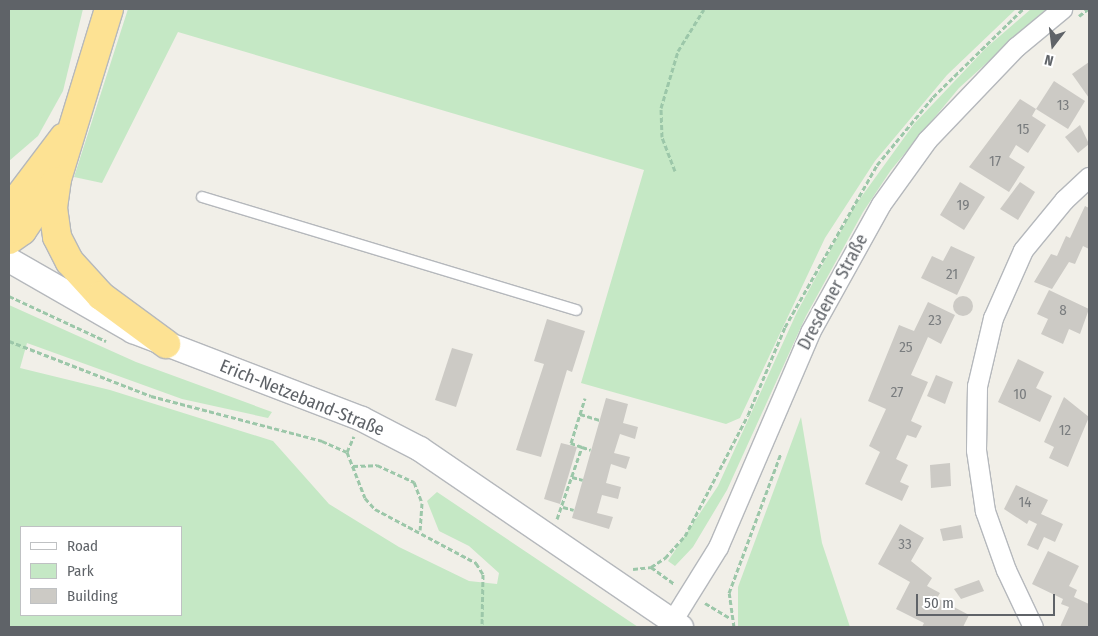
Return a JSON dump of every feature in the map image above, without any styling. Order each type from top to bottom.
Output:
[{"type":"highway","points":[[9,240],[22,231],[47,175],[73,126],[109,9]]},
{"type":"highway","points":[[9,182],[47,175]]},
{"type":"highway","points":[[9,210],[47,175]]},
{"type":"highway","points":[[47,175],[56,228],[70,262],[101,296],[166,344]]},
{"type":"street","name":"Dresdener Straße","points":[[677,624],[718,547],[810,332],[881,204],[927,140],[1016,47],[1068,15]]},
{"type":"street","points":[[1033,627],[1006,570],[985,511],[976,450],[978,386],[993,318],[1023,250],[1064,200],[1089,177]]},
{"type":"street","name":"Erich-Netzeband-Straße","points":[[9,260],[76,302],[166,344],[356,431],[436,459],[677,624]]},
{"type":"lane","points":[[202,197],[576,310]]},
{"type":"path","points":[[675,171],[662,137],[661,108],[678,51],[704,9]]},
{"type":"path","points":[[1068,15],[1088,9]]},
{"type":"path","points":[[9,296],[115,345]]},
{"type":"path","points":[[9,341],[151,396],[322,441],[347,452],[365,498],[375,509],[420,530],[464,555],[482,574],[482,627]]},
{"type":"path","points":[[585,398],[571,443],[592,450]]},
{"type":"path","points":[[580,414],[600,420]]},
{"type":"path","points":[[347,452],[356,431]]},
{"type":"path","points":[[546,534],[563,507],[582,447]]},
{"type":"path","points":[[734,627],[730,593],[782,450]]},
{"type":"path","points":[[353,466],[377,465],[414,482],[422,503],[420,530]]},
{"type":"path","points":[[572,477],[583,480]]},
{"type":"path","points":[[563,507],[574,510]]},
{"type":"green space","points":[[9,9],[83,9],[63,91],[38,136],[9,161]]},
{"type":"green space","points":[[128,9],[1016,9],[947,75],[875,161],[825,238],[740,418],[726,424],[581,383],[644,170],[178,32],[102,183],[74,177]]},
{"type":"green space","points":[[1031,9],[1046,9],[959,88],[891,170],[863,212],[806,316],[727,490],[693,547],[675,566],[668,561],[718,486],[797,312],[854,207],[914,124],[986,48]]},
{"type":"green space","points":[[9,305],[136,362],[272,412],[268,418],[182,399],[27,343],[20,368],[110,390],[273,441],[329,504],[399,547],[469,581],[497,584],[499,573],[469,546],[439,531],[427,501],[437,492],[638,627],[9,627]]},
{"type":"green space","points":[[801,417],[822,543],[850,627],[738,627],[738,587]]},
{"type":"building","points":[[1089,62],[1089,98],[1072,74]]},
{"type":"building","points":[[1054,81],[1085,101],[1068,129],[1036,109]]},
{"type":"building","points":[[1020,99],[1036,109],[1032,116],[1046,125],[1028,153],[1016,145],[1009,157],[1025,167],[1009,192],[969,167]]},
{"type":"building","points":[[1080,125],[1089,144],[1078,153],[1065,137]]},
{"type":"building","points":[[960,182],[985,197],[964,230],[940,215]]},
{"type":"building","points":[[1020,182],[1035,192],[1018,220],[1000,209]]},
{"type":"building","points":[[1085,206],[1089,208],[1089,249],[1083,246],[1075,264],[1069,262],[1052,289],[1034,282],[1051,254],[1057,256],[1066,236],[1070,238]]},
{"type":"building","points":[[951,246],[975,257],[957,295],[921,278],[932,256],[943,261]]},
{"type":"building","points":[[1049,290],[1089,309],[1080,334],[1069,329],[1063,344],[1041,334],[1048,319],[1037,314]]},
{"type":"building","points":[[963,296],[970,299],[973,306],[970,313],[963,316],[956,313],[953,306],[956,299]]},
{"type":"building","points":[[928,302],[955,315],[941,344],[928,337],[911,375],[928,382],[911,421],[922,426],[916,438],[907,435],[896,459],[908,465],[900,482],[909,486],[902,501],[865,484],[880,452],[869,446],[886,409],[868,401],[899,325],[914,331]]},
{"type":"building","points":[[547,319],[585,331],[572,372],[567,370],[541,457],[516,450],[544,364],[534,361]]},
{"type":"building","points":[[452,348],[473,354],[456,407],[435,400]]},
{"type":"building","points":[[1018,359],[1044,372],[1036,388],[1052,396],[1040,422],[998,402]]},
{"type":"building","points":[[936,375],[953,382],[945,404],[927,396]]},
{"type":"building","points":[[1064,397],[1089,417],[1068,467],[1049,458],[1054,447],[1044,442]]},
{"type":"building","points":[[606,398],[628,404],[623,423],[638,427],[635,439],[620,434],[614,453],[630,457],[626,469],[611,464],[606,483],[621,487],[618,499],[602,495],[597,513],[613,517],[609,529],[572,518]]},
{"type":"building","points":[[561,443],[577,447],[560,504],[544,499]]},
{"type":"building","points":[[950,463],[951,486],[931,488],[930,465]]},
{"type":"building","points":[[1016,485],[1048,500],[1041,514],[1063,524],[1055,542],[1044,537],[1038,550],[1027,545],[1037,524],[1029,520],[1027,524],[1004,509]]},
{"type":"building","points":[[900,524],[924,538],[911,561],[932,578],[927,586],[940,593],[937,598],[969,615],[963,627],[922,627],[924,623],[896,609],[910,582],[878,564]]},
{"type":"building","points":[[961,525],[963,538],[943,541],[940,529]]},
{"type":"building","points":[[1048,551],[1079,566],[1069,586],[1077,590],[1074,597],[1089,604],[1089,627],[1060,627],[1069,607],[1061,604],[1063,599],[1032,584]]},
{"type":"building","points":[[979,580],[984,591],[961,599],[954,589]]}]
